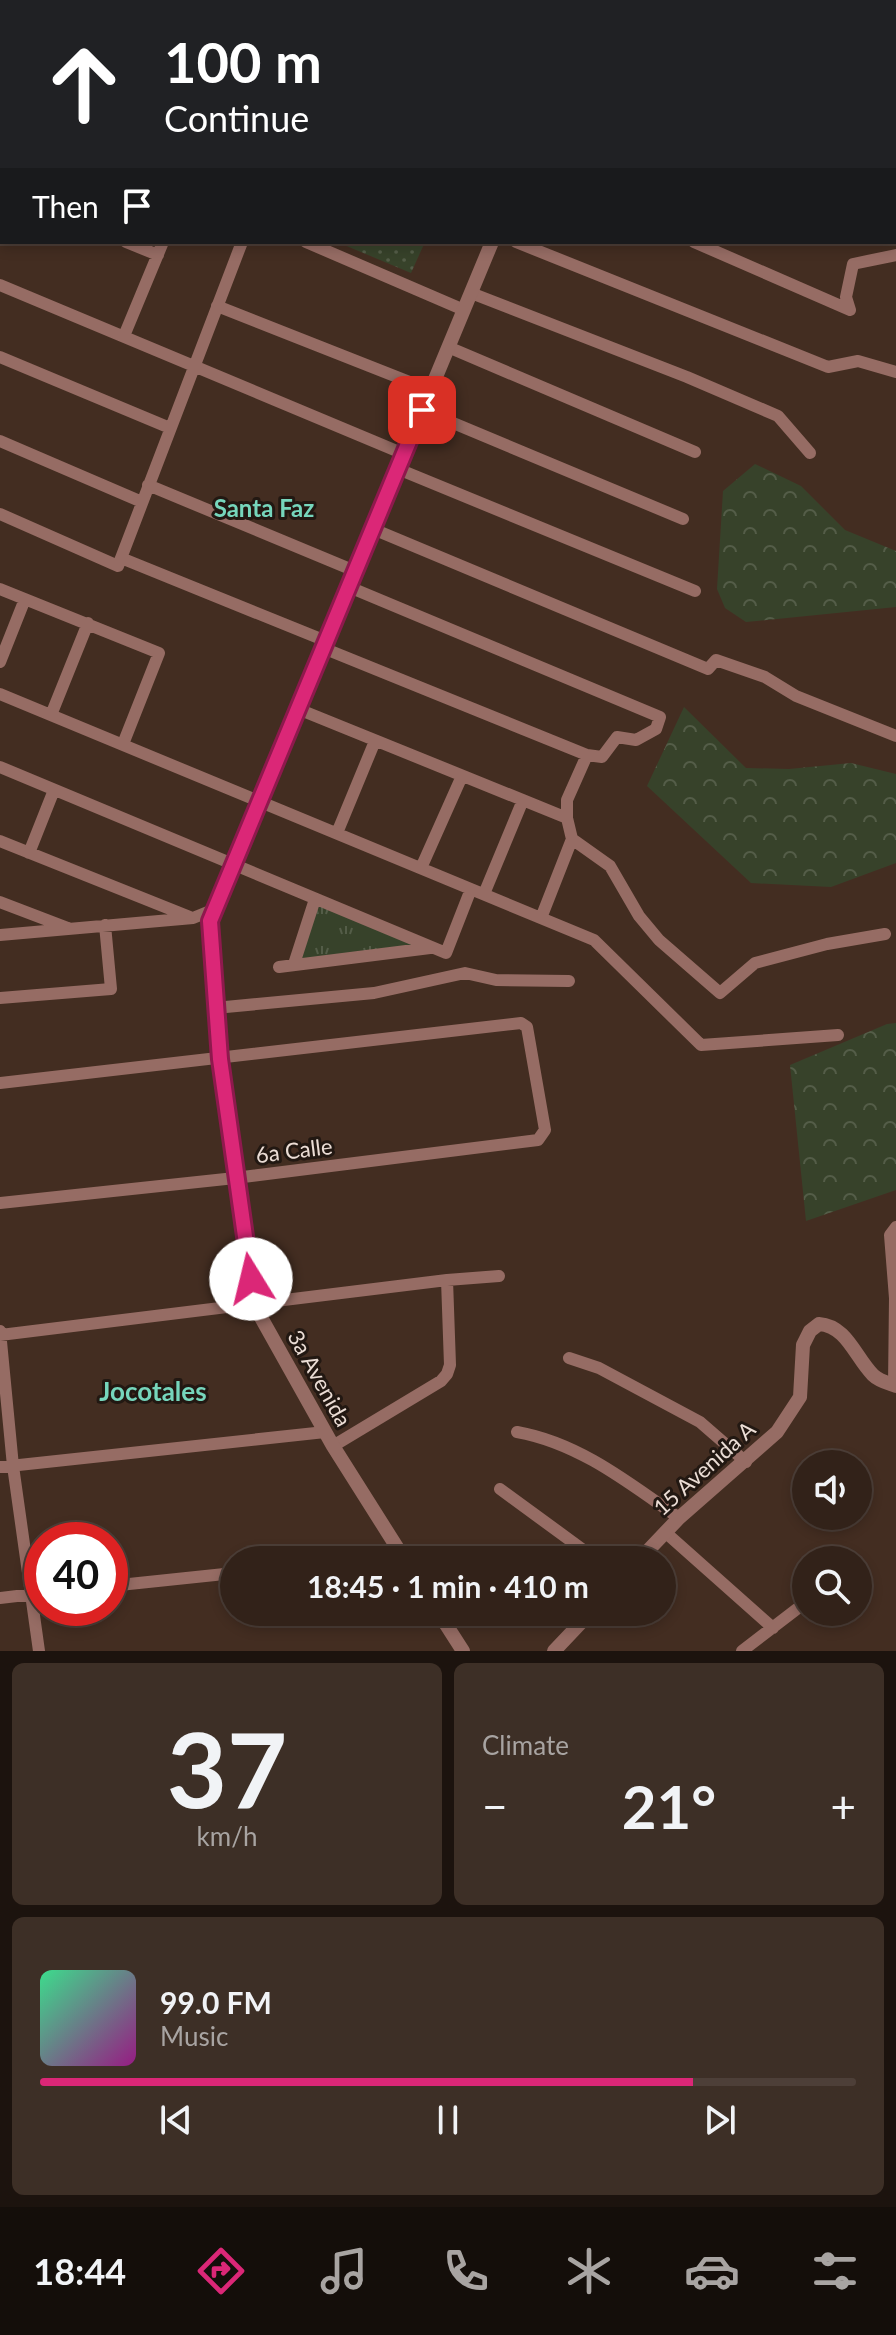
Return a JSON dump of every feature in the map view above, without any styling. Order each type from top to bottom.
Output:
[{"type":"street","points":[[124,336],[160,248],[137,244]]},
{"type":"street","points":[[0,514],[118,566],[241,244]]},
{"type":"street","points":[[311,244],[464,310]]},
{"type":"street","name":"3a Avenida","points":[[396,1546],[333,1446],[254,1305],[220,1059],[210,921],[491,244]]},
{"type":"street","points":[[521,244],[828,367],[858,361],[896,372]]},
{"type":"street","points":[[699,244],[850,310],[846,297],[853,264],[896,255]]},
{"type":"street","points":[[0,285],[404,454]]},
{"type":"street","points":[[471,293],[778,416],[810,453]]},
{"type":"street","points":[[217,306],[430,390]]},
{"type":"street","points":[[448,347],[695,452]]},
{"type":"street","points":[[0,357],[170,428]]},
{"type":"street","points":[[422,410],[683,519]]},
{"type":"street","points":[[0,441],[142,502]]},
{"type":"street","points":[[398,469],[695,591]]},
{"type":"street","points":[[148,485],[355,571]]},
{"type":"street","points":[[373,529],[708,669],[716,660],[753,673],[796,696],[896,736]]},
{"type":"street","points":[[121,558],[587,755],[602,757],[617,737],[636,740],[656,729],[660,717],[349,587]]},
{"type":"street","points":[[0,589],[159,653],[123,744]]},
{"type":"street","points":[[0,661],[25,599]]},
{"type":"street","points":[[51,715],[88,623]]},
{"type":"street","points":[[0,694],[594,940],[701,1045],[838,1035]]},
{"type":"street","points":[[298,709],[567,818]]},
{"type":"street","points":[[337,833],[375,741]]},
{"type":"street","points":[[541,918],[572,839],[567,800],[587,755]]},
{"type":"street","points":[[0,767],[446,953],[523,800]]},
{"type":"street","points":[[421,868],[462,776]]},
{"type":"street","points":[[29,853],[54,790]]},
{"type":"street","points":[[572,839],[610,866],[639,916],[659,940],[720,993],[755,963],[827,944],[885,934]]},
{"type":"street","points":[[0,841],[193,918]]},
{"type":"street","points":[[294,964],[315,899]]},
{"type":"street","points":[[0,902],[73,929]]},
{"type":"street","points":[[0,935],[193,918],[215,909]]},
{"type":"street","points":[[0,998],[111,989],[105,925]]},
{"type":"street","points":[[279,967],[434,947]]},
{"type":"street","points":[[215,1008],[374,993],[465,973],[496,980],[569,981]]},
{"type":"street","name":"6a Calle","points":[[0,1203],[235,1178],[538,1140],[545,1130],[527,1027],[521,1023],[220,1059]]},
{"type":"street","points":[[0,1083],[220,1059]]},
{"type":"street","points":[[895,1386],[895,1298],[890,1235],[896,1227]]},
{"type":"street","points":[[24,1540],[6,1466],[0,1334],[499,1276]]},
{"type":"street","points":[[333,1446],[441,1381],[447,1374],[450,1365],[447,1280]]},
{"type":"street","name":"15 Avenida A","points":[[652,1546],[679,1518],[777,1432],[800,1397],[803,1345],[810,1331],[819,1324],[831,1325],[843,1335],[873,1375],[895,1386]]},
{"type":"street","points":[[569,1358],[599,1368],[700,1422],[746,1462]]},
{"type":"street","points":[[6,1466],[325,1432]]},
{"type":"street","points":[[517,1432],[560,1443],[611,1470],[679,1518]]},
{"type":"street","points":[[500,1489],[578,1546]]},
{"type":"street","points":[[665,1532],[773,1628]]},
{"type":"street","points":[[128,1584],[220,1574]]},
{"type":"street","points":[[0,1598],[24,1595]]},
{"type":"street","points":[[742,1651],[792,1613]]},
{"type":"street","points":[[38,1626],[39,1651]]},
{"type":"street","points":[[447,1626],[463,1651]]},
{"type":"street","points":[[554,1651],[578,1626]]},
{"type":"green space","points":[[342,244],[424,244],[411,273]]},
{"type":"green space","points":[[755,464],[801,486],[845,530],[896,551],[896,607],[746,622],[725,608],[717,589],[723,491]]},
{"type":"green space","points":[[684,707],[746,768],[789,769],[851,763],[896,774],[896,863],[831,887],[751,883],[647,786]]},
{"type":"green space","points":[[315,899],[434,947],[294,964]]},
{"type":"green space","points":[[896,1023],[896,1190],[806,1221],[790,1065]]},
{"type":"district","name":"Santa Faz","points":[[264,507]]},
{"type":"district","name":"Jocotales","points":[[153,1391]]},
{"type":"route","points":[[251,1279],[220,1059],[210,921],[422,410]]}]
